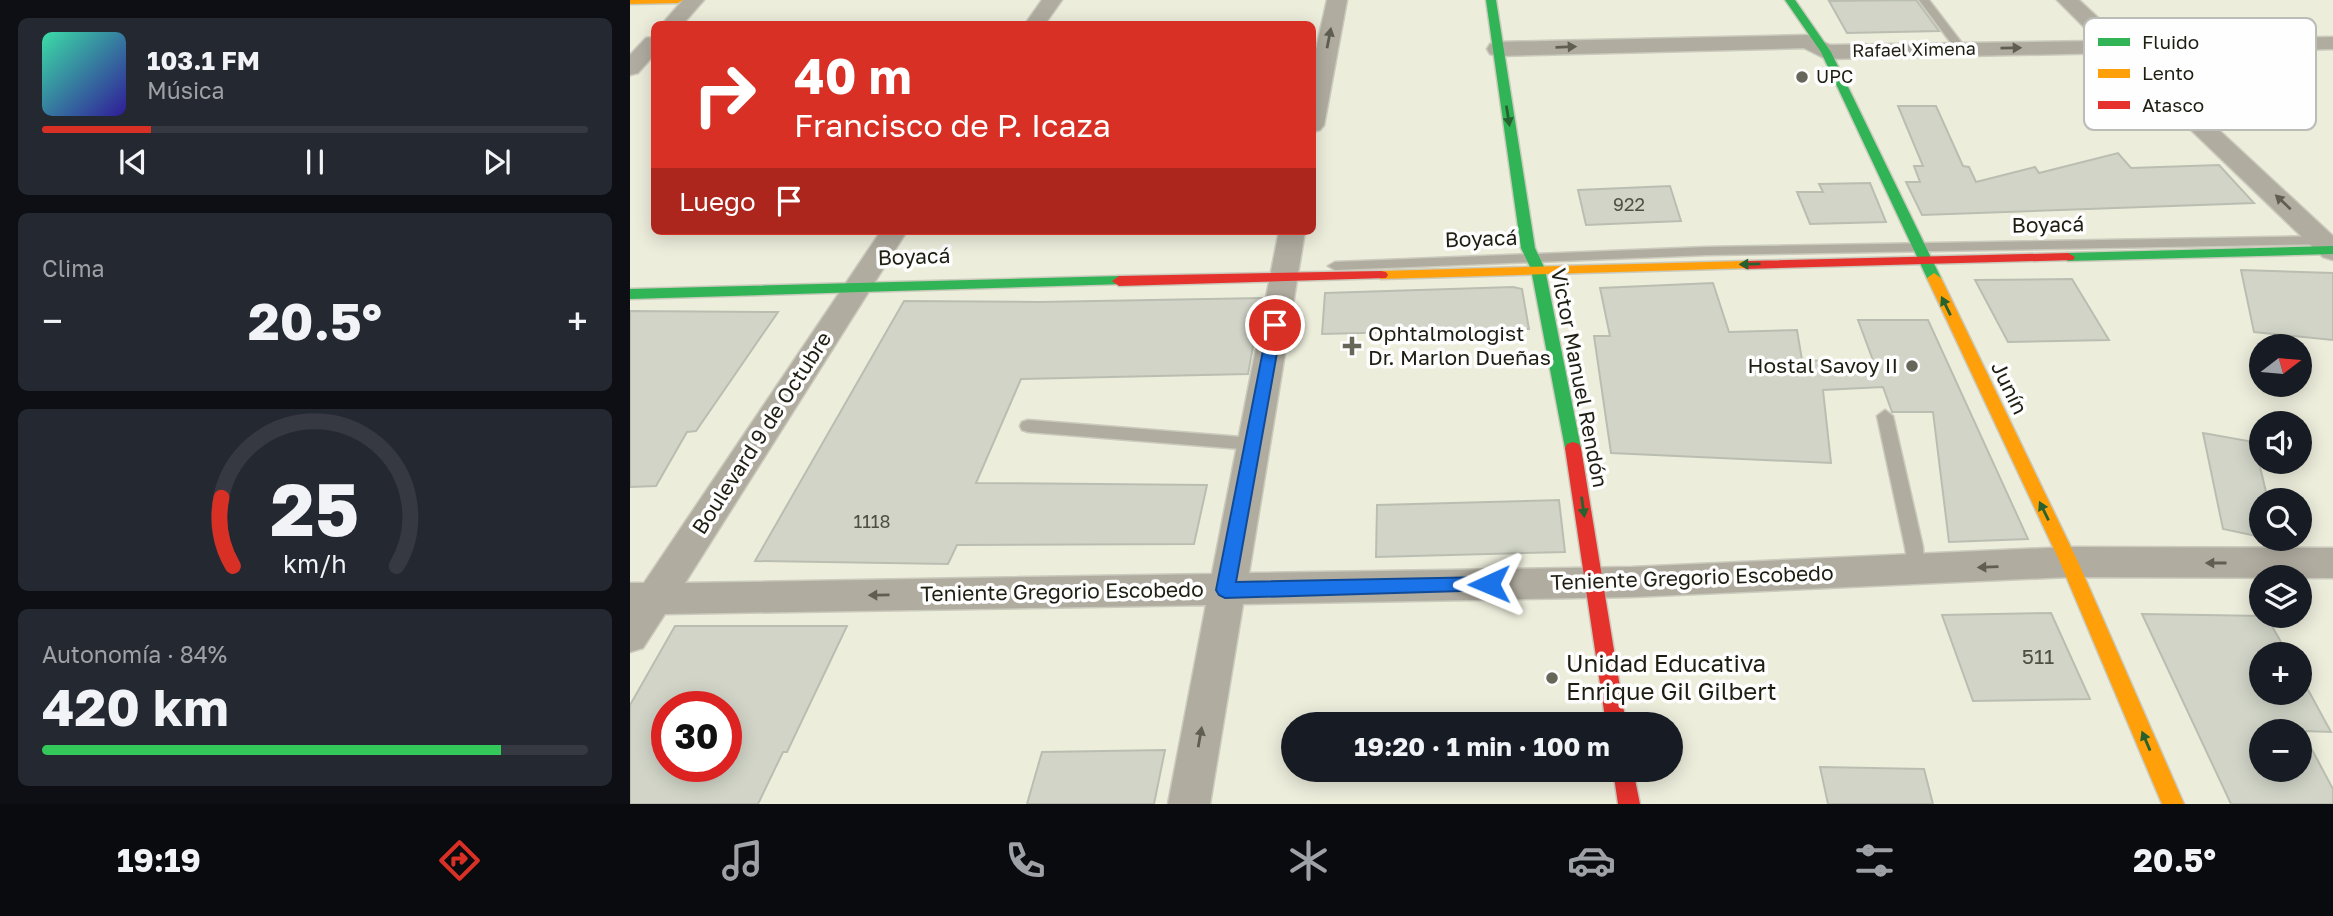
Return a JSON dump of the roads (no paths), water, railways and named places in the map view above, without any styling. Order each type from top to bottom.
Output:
[{"type":"main road","points":[[630,1],[678,0]]},
{"type":"main road","name":"Victor Manuel Rendón","points":[[1491,0],[1533,258],[1578,474],[1614,712]]},
{"type":"main road","name":"Junín","points":[[1790,0],[1826,52],[2069,562],[2173,804]]},
{"type":"main road","name":"Boyacá","points":[[630,294],[866,276],[1287,258],[1533,258],[2329,242]]},
{"type":"main road","name":"Boyacá","points":[[1327,256],[1533,258],[2329,242]]},
{"type":"main road","points":[[1625,782],[1629,804]]},
{"type":"street","points":[[675,21],[694,0]]},
{"type":"street","points":[[1037,21],[1052,0]]},
{"type":"street","points":[[1316,104],[1336,0]]},
{"type":"street","points":[[2067,0],[2087,18]]},
{"type":"street","name":"Rafael Ximena","points":[[1498,49],[1808,41],[1826,52],[2084,47]]},
{"type":"street","points":[[630,68],[651,46]]},
{"type":"street","points":[[2208,130],[2329,242]]},
{"type":"street","name":"Boulevard 9 de Octubre","points":[[630,636],[642,598],[866,276],[892,235]]},
{"type":"street","points":[[1189,804],[1225,590],[1287,258]]},
{"type":"street","name":"Teniente Gregorio Escobedo","points":[[642,598],[1594,582],[2069,562],[2333,563]]},
{"type":"lane","points":[[1924,0],[1961,49]]},
{"type":"lane","name":"Boyacá","points":[[630,285],[866,276]]},
{"type":"lane","points":[[1885,416],[1914,547],[1915,569]]},
{"type":"lane","points":[[1028,426],[1254,444]]},
{"type":"place","name":"UPC","points":[[1802,77]]},
{"type":"place","name":"Ophtalmologist Dr. Marlon Dueñas","points":[[1352,346]]},
{"type":"place","name":"Hostal Savoy II","points":[[1912,366]]},
{"type":"place","name":"Unidad Educativa Enrique Gil Gilbert","points":[[1552,678]]}]
